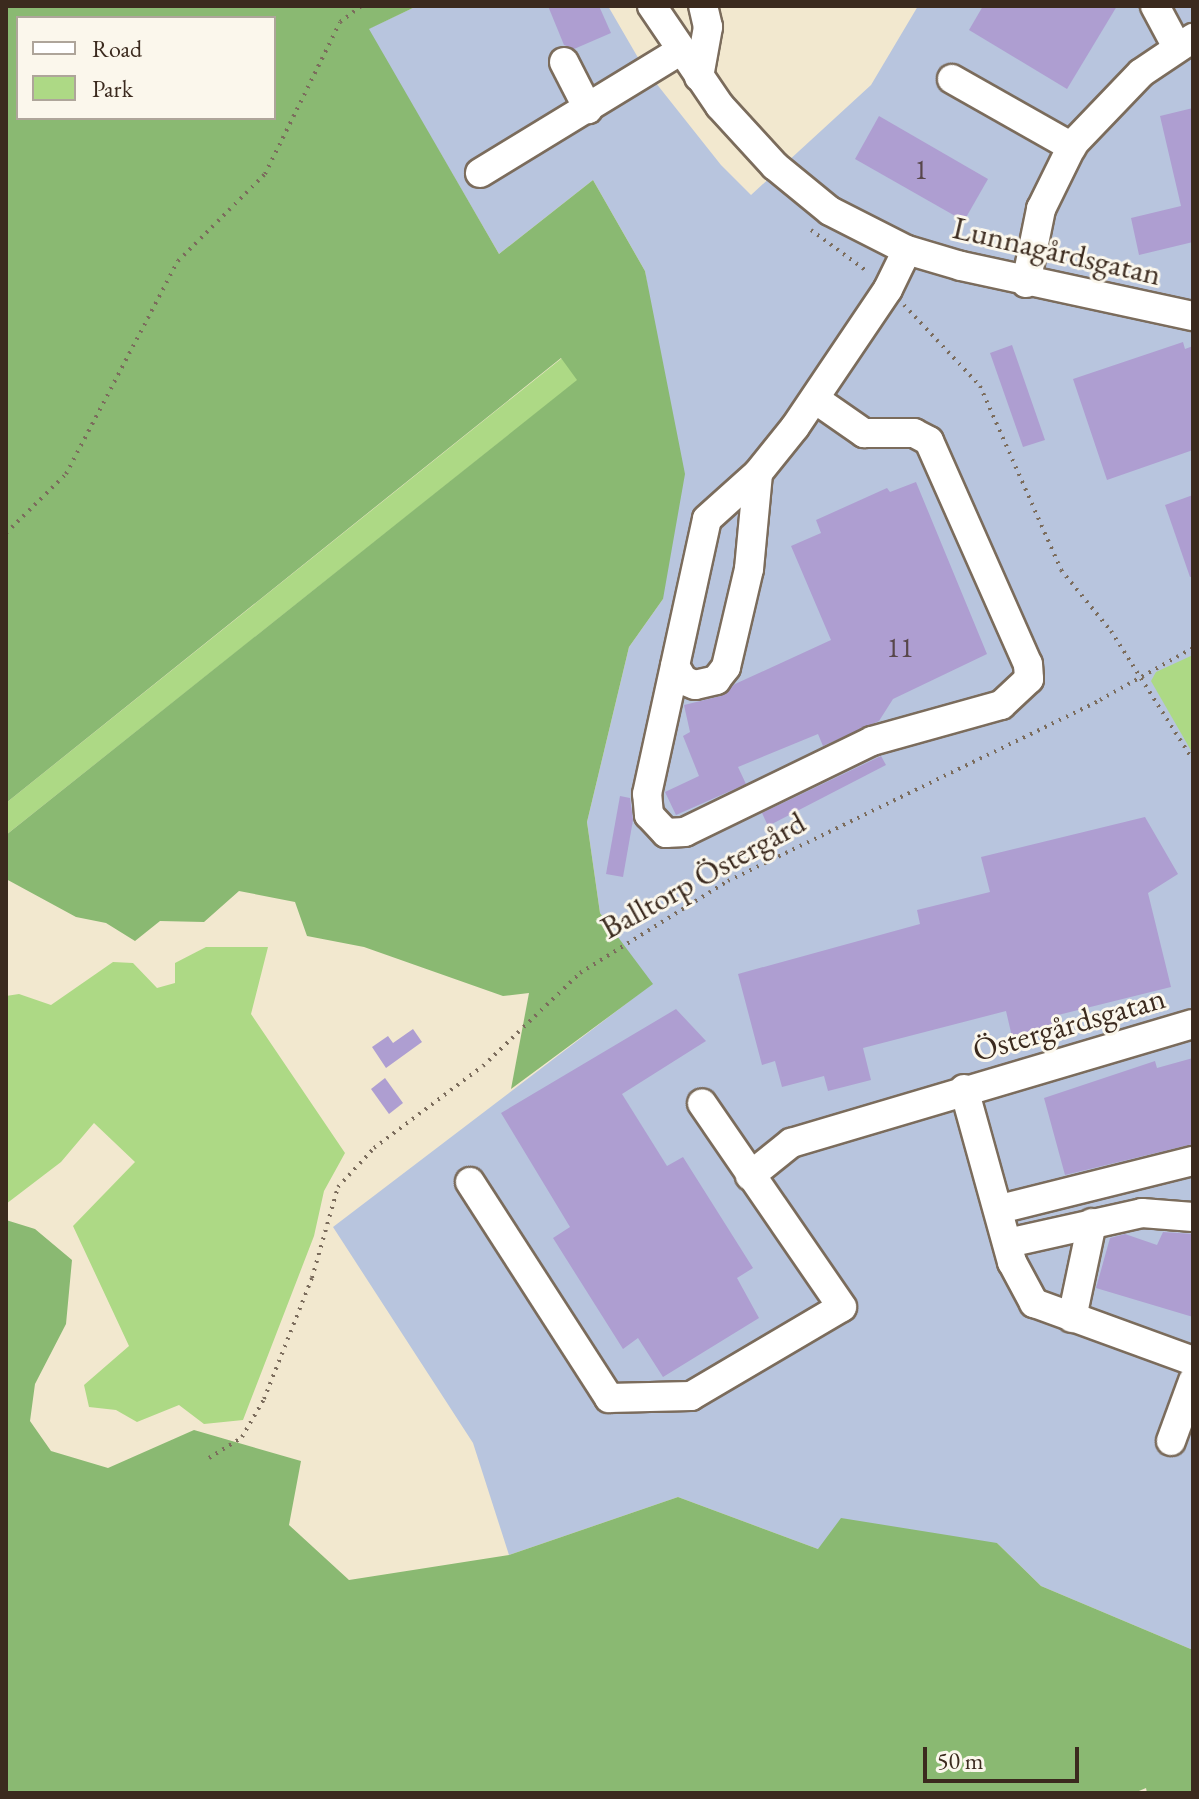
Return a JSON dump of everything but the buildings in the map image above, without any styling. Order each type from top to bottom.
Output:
[{"type":"street","name":"Lunnagårdsgatan","points":[[652,6],[680,51],[748,139],[801,190],[830,211],[907,250],[1026,283],[1193,316]]},
{"type":"street","points":[[699,77],[708,27],[703,6]]},
{"type":"street","points":[[1026,283],[1041,209],[1072,147],[1141,73],[1185,43],[1155,6]]},
{"type":"street","points":[[480,173],[680,51]]},
{"type":"street","points":[[564,62],[588,109]]},
{"type":"street","points":[[952,79],[1072,147]]},
{"type":"street","name":"Lunnagårdsgatan","points":[[815,399],[864,433],[914,433],[929,441],[1028,664],[1029,679],[1001,705],[872,741],[685,832],[666,833],[649,815],[647,794],[707,519],[758,473],[815,399],[888,289],[907,250]]},
{"type":"street","points":[[675,666],[683,680],[695,685],[716,680],[726,667],[749,569],[758,473]]},
{"type":"street","name":"Östergårdsgatan","points":[[750,1176],[791,1143],[964,1089],[1193,1024]]},
{"type":"street","name":"Östergårdsgatan","points":[[964,1089],[1019,1284],[1034,1303],[1193,1361]]},
{"type":"street","points":[[470,1182],[609,1398],[691,1396],[842,1307],[702,1103]]},
{"type":"street","points":[[1000,1209],[1193,1161]]},
{"type":"street","points":[[1008,1243],[1162,1210],[1193,1217]]},
{"type":"street","points":[[1072,1318],[1092,1223]]},
{"type":"street","points":[[1171,1441],[1193,1381]]},
{"type":"path","points":[[6,533],[66,474],[178,261],[265,174],[340,22],[361,6]]},
{"type":"path","points":[[807,226],[888,289],[980,386],[1061,570],[1139,675],[1193,760]]},
{"type":"path","name":"Balltorp Östergård","points":[[209,1458],[242,1437],[264,1399],[312,1278],[338,1187],[374,1148],[483,1066],[550,999],[609,952],[728,881],[1100,700],[1139,675],[1193,648]]},
{"type":"shaded area","points":[[417,6],[608,6],[644,68],[721,165],[751,195],[871,85],[918,6],[1193,6],[1193,1650],[1041,1586],[997,1543],[818,1549],[678,1497],[509,1555],[473,1443],[333,1227],[652,984],[600,913],[587,822],[629,647],[663,599],[653,322],[645,271],[593,180],[499,254],[368,29]]},
{"type":"green space","points":[[6,6],[417,6],[369,29],[499,254],[593,180],[645,271],[685,474],[663,599],[629,647],[587,822],[600,913],[653,984],[511,1089],[529,993],[503,996],[364,947],[307,936],[295,902],[239,891],[204,922],[160,921],[135,941],[106,923],[76,917],[6,879],[6,835],[577,380],[561,358],[6,803]]},
{"type":"green space","points":[[562,358],[578,380],[6,835],[6,803]]},
{"type":"green space","points":[[1193,655],[1193,754],[1151,681],[1156,672]]},
{"type":"green space","points":[[206,947],[268,947],[251,1014],[345,1153],[324,1191],[314,1236],[243,1420],[204,1424],[179,1405],[137,1422],[116,1410],[89,1407],[84,1385],[129,1346],[73,1226],[135,1162],[94,1123],[61,1162],[6,1204],[6,996],[19,994],[51,1005],[113,962],[133,963],[157,988],[175,983],[175,963]]},
{"type":"green space","points":[[6,1220],[35,1229],[72,1260],[66,1324],[35,1384],[30,1421],[51,1451],[108,1468],[194,1430],[301,1461],[289,1525],[349,1580],[509,1555],[678,1497],[818,1549],[841,1518],[997,1543],[1041,1586],[1193,1650],[1193,1793],[1147,1793],[1146,1788],[1134,1793],[6,1793]]}]
